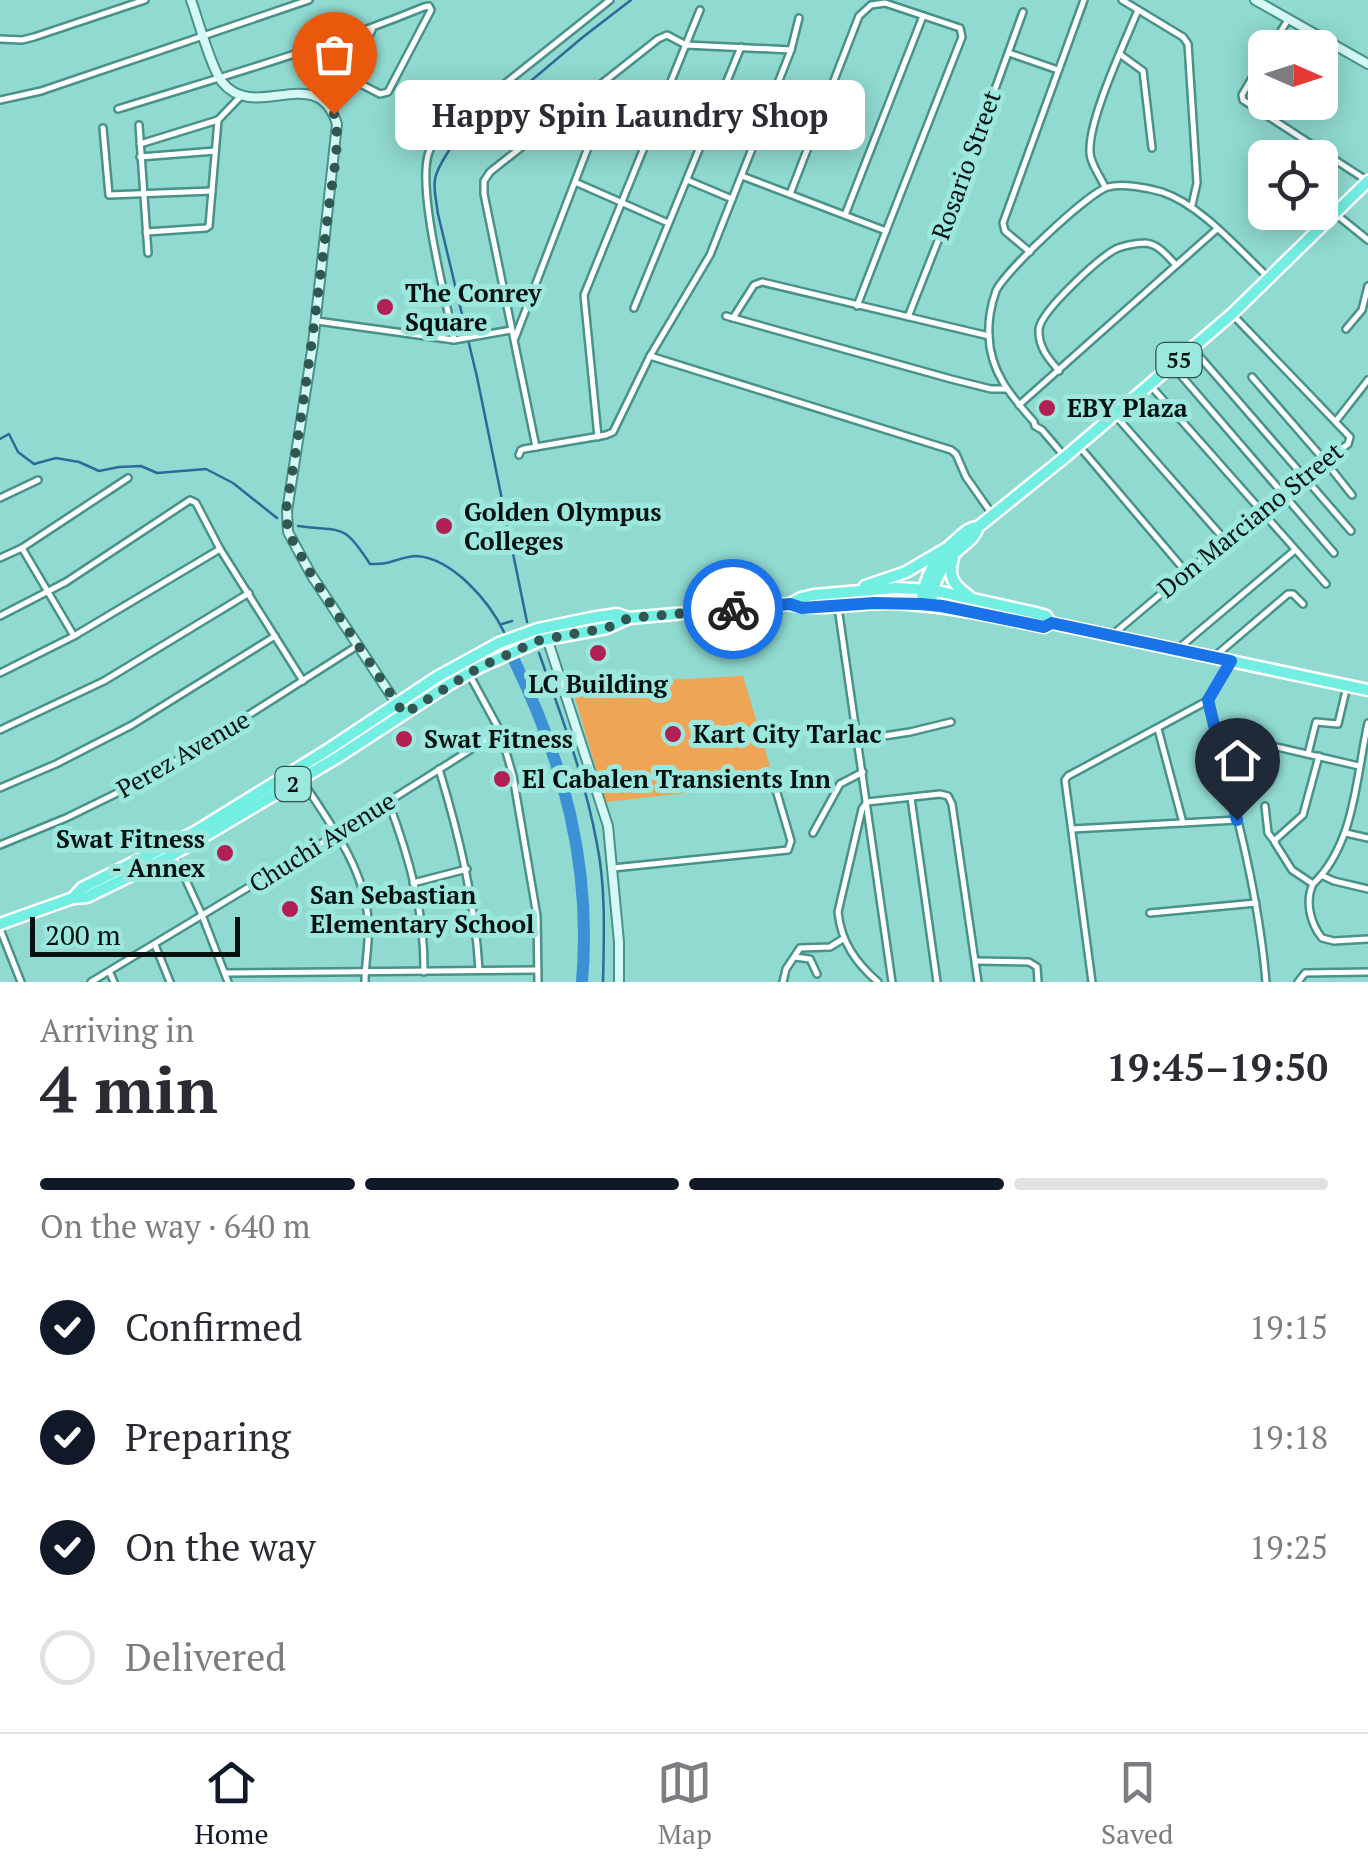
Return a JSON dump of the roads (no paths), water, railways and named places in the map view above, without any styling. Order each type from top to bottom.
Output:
[{"type":"highway","name":"55","points":[[1338,210],[1368,181]]},
{"type":"highway","name":"55","points":[[926,605],[932,565],[970,527],[978,527],[1173,366],[1318,230]]},
{"type":"highway","points":[[848,591],[906,572],[950,551],[950,576],[970,598]]},
{"type":"highway","name":"2","points":[[790,604],[800,598],[848,591],[928,590],[1046,616],[1052,623],[1368,690]]},
{"type":"highway","name":"2","points":[[0,926],[72,898],[87,897],[174,854],[469,674],[547,638],[607,628],[629,618],[790,604],[802,608],[838,604],[926,605],[1044,627],[1052,623]]},
{"type":"highway","name":"2","points":[[72,898],[82,888],[195,832],[454,666],[499,643],[601,616],[617,614],[629,618]]},
{"type":"street","points":[[0,39],[34,37],[145,0]]},
{"type":"street","points":[[191,0],[220,79],[240,96],[263,98],[299,93],[320,98],[333,111],[337,124],[315,320],[286,510],[288,532],[312,576],[404,714]]},
{"type":"street","points":[[0,100],[41,91],[309,0]]},
{"type":"street","points":[[456,340],[426,194],[430,148],[610,0]]},
{"type":"street","points":[[1030,252],[1002,223],[1084,0]]},
{"type":"street","points":[[1122,0],[1183,37],[1188,44],[1197,183],[1192,205]]},
{"type":"street","points":[[1254,0],[1368,64]]},
{"type":"street","points":[[790,194],[859,16],[879,2],[960,28],[962,37],[857,306]]},
{"type":"street","points":[[118,109],[374,28],[429,6],[388,92],[380,94],[348,77]]},
{"type":"street","points":[[598,437],[584,295],[700,10]]},
{"type":"street","points":[[1106,187],[1089,156],[1091,140],[1138,10]]},
{"type":"street","name":"Rosario Street","points":[[908,317],[1023,12]]},
{"type":"street","points":[[845,215],[923,16]]},
{"type":"street","points":[[519,455],[522,449],[598,437],[615,429],[650,356],[710,255],[791,50],[799,18]]},
{"type":"street","points":[[1282,30],[1288,20]]},
{"type":"street","points":[[320,98],[348,77],[374,28]]},
{"type":"street","points":[[536,446],[484,181],[490,172],[658,38],[667,35],[686,45],[791,50]]},
{"type":"street","points":[[634,308],[741,47]]},
{"type":"street","points":[[1008,52],[1058,70]]},
{"type":"street","points":[[1120,54],[1143,71],[1152,148]]},
{"type":"street","points":[[515,338],[602,111],[588,94]]},
{"type":"street","points":[[140,144],[218,120],[240,96]]},
{"type":"street","points":[[146,232],[206,228],[210,222],[218,120]]},
{"type":"street","points":[[1275,120],[1368,181]]},
{"type":"street","points":[[138,125],[148,253]]},
{"type":"street","points":[[103,128],[109,196],[212,191]]},
{"type":"street","points":[[140,157],[215,152]]},
{"type":"street","points":[[742,176],[886,231]]},
{"type":"street","points":[[687,180],[732,199]]},
{"type":"street","points":[[575,182],[669,224]]},
{"type":"street","points":[[1065,457],[997,376],[989,336],[998,288],[1010,270],[1064,220],[1106,187],[1160,192],[1192,205],[1269,278]]},
{"type":"street","points":[[1338,215],[1368,240]]},
{"type":"street","points":[[1019,404],[1217,230]]},
{"type":"street","points":[[1059,370],[1041,346],[1039,330],[1042,318],[1056,300],[1114,250],[1126,246],[1158,247],[1176,265]]},
{"type":"street","points":[[989,336],[758,282],[729,317],[950,378],[1007,389]]},
{"type":"street","points":[[1346,329],[1362,310],[1368,286]]},
{"type":"street","name":"Don Marciano Street","points":[[1112,636],[1225,540],[1348,444],[1350,437],[1232,314]]},
{"type":"street","points":[[315,320],[456,340],[511,330]]},
{"type":"street","points":[[1192,348],[1350,531]]},
{"type":"street","points":[[650,356],[951,450],[993,515]]},
{"type":"street","points":[[1173,366],[1334,553]]},
{"type":"street","points":[[1252,377],[1352,495]]},
{"type":"street","points":[[1335,421],[1368,380]]},
{"type":"street","points":[[1150,385],[1326,584]]},
{"type":"street","points":[[1115,415],[1225,540]]},
{"type":"street","points":[[1079,446],[1186,572]]},
{"type":"street","points":[[0,558],[22,548],[128,478]]},
{"type":"street","points":[[0,498],[38,480]]},
{"type":"street","points":[[0,616],[66,582],[190,500],[196,503],[303,681]]},
{"type":"street","points":[[22,548],[74,636]]},
{"type":"street","points":[[0,673],[74,636],[220,548]]},
{"type":"street","points":[[1178,650],[1295,550]]},
{"type":"street","points":[[0,730],[104,681],[248,593]]},
{"type":"street","points":[[1214,657],[1288,594],[1303,604]]},
{"type":"street","points":[[838,604],[892,982]]},
{"type":"street","points":[[0,788],[132,725],[275,636]]},
{"type":"street","points":[[547,638],[608,826],[619,982]]},
{"type":"street","name":"Perez Avenue","points":[[0,845],[154,775],[357,646]]},
{"type":"street","points":[[1092,982],[1065,782],[1068,776],[1208,700],[1231,661]]},
{"type":"street","points":[[469,674],[500,731],[513,776],[537,916],[538,982]]},
{"type":"street","points":[[1308,754],[1316,722],[1338,724],[1347,686]]},
{"type":"street","points":[[1208,700],[1256,904],[1266,982]]},
{"type":"street","points":[[858,740],[951,722]]},
{"type":"street","points":[[1368,723],[1346,833],[1309,896],[1313,923],[1322,938],[1368,940]]},
{"type":"street","points":[[1158,729],[1182,822]]},
{"type":"street","name":"Chuchi Avenue","points":[[91,982],[500,731]]},
{"type":"street","points":[[1255,742],[1359,766]]},
{"type":"street","points":[[1274,842],[1303,816],[1319,756]]},
{"type":"street","points":[[439,769],[466,869],[479,970]]},
{"type":"street","points":[[813,833],[840,784],[863,772]]},
{"type":"street","points":[[301,779],[354,865],[364,897],[368,934],[365,982]]},
{"type":"street","points":[[613,868],[788,850],[791,841],[774,783]]},
{"type":"street","points":[[867,802],[940,794],[951,799],[978,982]]},
{"type":"street","points":[[911,798],[937,982]]},
{"type":"street","points":[[388,801],[414,883],[422,924],[424,972]]},
{"type":"street","points":[[867,802],[838,906],[843,939],[878,982]]},
{"type":"street","points":[[1264,806],[1268,834],[1292,870],[1313,884]]},
{"type":"street","points":[[1072,829],[1237,820]]},
{"type":"street","points":[[1346,833],[1368,838]]},
{"type":"street","points":[[174,854],[228,982]]},
{"type":"street","points":[[414,883],[466,869]]},
{"type":"street","points":[[1322,875],[1368,889]]},
{"type":"street","points":[[1150,913],[1256,904]]},
{"type":"street","points":[[0,926],[22,982]]},
{"type":"street","points":[[783,982],[800,948],[830,948],[843,939]]},
{"type":"street","points":[[154,945],[170,982]]},
{"type":"street","points":[[795,957],[810,959],[818,974]]},
{"type":"street","points":[[975,962],[1030,962],[1037,967],[1038,982]]},
{"type":"street","points":[[225,973],[538,970]]},
{"type":"street","points":[[110,972],[114,982]]},
{"type":"street","points":[[1298,982],[1306,973],[1366,972],[1364,982]]},
{"type":"waterway","points":[[527,622],[477,377],[438,214],[435,180],[450,149],[631,0]]},
{"type":"waterway","points":[[0,439],[9,434],[18,452],[34,464],[56,458],[99,471],[141,466],[157,473],[206,469],[233,483],[277,518]]},
{"type":"waterway","points":[[298,526],[347,535],[370,564],[417,556],[444,565],[479,595],[504,632]]},
{"type":"waterway","points":[[502,624],[512,621]]},
{"type":"waterway","points":[[539,653],[579,771],[597,844],[603,895],[603,982]]},
{"type":"waterway","points":[[514,660],[547,737],[570,816],[583,897],[582,982]]},
{"type":"place","name":"Happy Spin Laundry Shop","points":[[334,114]]},
{"type":"place","name":"The Conrey Square","points":[[385,307]]},
{"type":"place","name":"EBY Plaza","points":[[1047,408]]},
{"type":"place","name":"Golden Olympus Colleges","points":[[444,526]]},
{"type":"place","name":"LC Building","points":[[598,653]]},
{"type":"place","name":"Kart City Tarlac","points":[[673,734]]},
{"type":"place","name":"Swat Fitness","points":[[404,739]]},
{"type":"place","name":"El Cabalen Transients Inn","points":[[502,779]]},
{"type":"place","name":"Swat Fitness - Annex","points":[[225,853]]},
{"type":"place","name":"San Sebastian Elementary School","points":[[290,909]]}]
